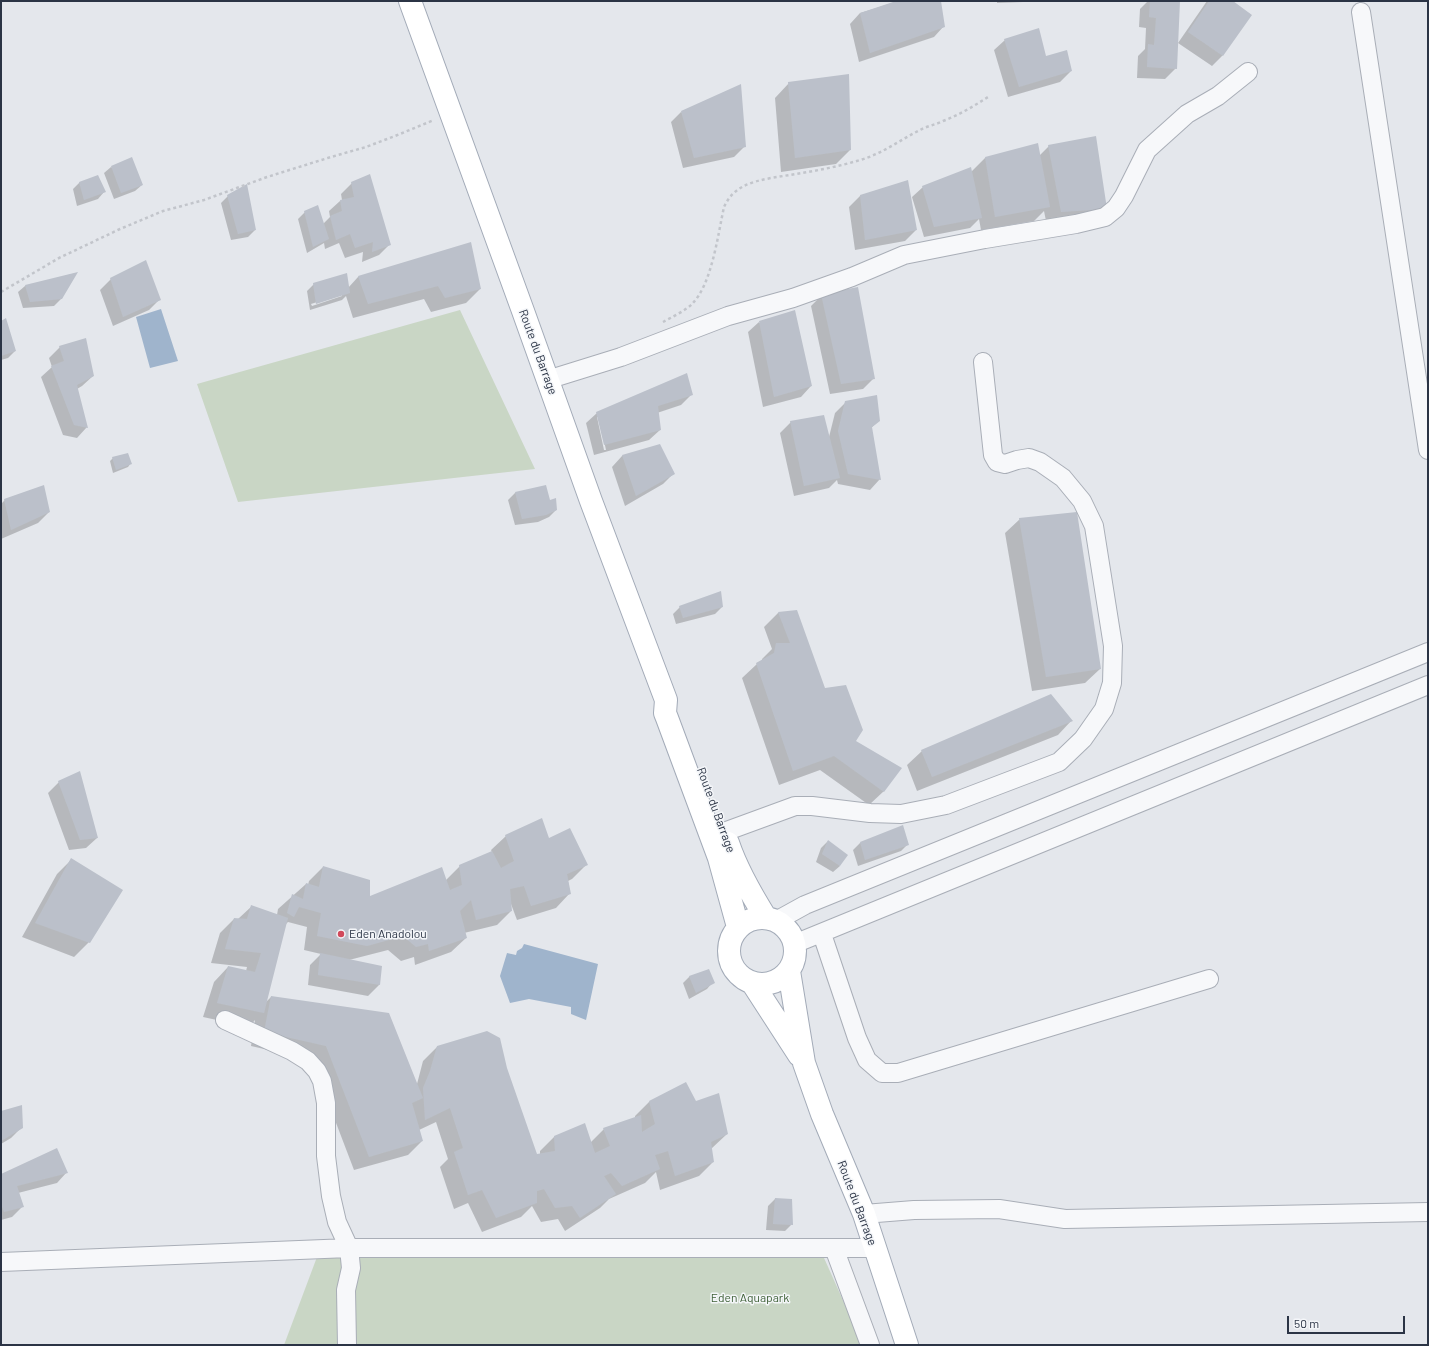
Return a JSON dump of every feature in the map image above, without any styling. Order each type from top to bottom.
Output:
[{"type":"main road","name":"Route du Barrage","points":[[410,1],[667,703],[665,713],[719,858],[738,927],[728,948],[730,962],[735,972],[753,984],[804,1063]]},
{"type":"main road","name":"Route du Barrage","points":[[667,703],[675,707],[684,724],[731,854],[748,890],[771,919],[786,927],[793,939],[796,954],[793,966],[789,971],[804,1063],[822,1114],[864,1214],[907,1345]]},
{"type":"main road","points":[[738,927],[751,919],[771,919]]},
{"type":"main road","points":[[753,984],[773,984],[786,976],[789,971]]},
{"type":"street","points":[[1361,12],[1428,450]]},
{"type":"street","points":[[548,380],[621,357],[728,316],[793,298],[852,277],[904,256],[985,239],[1076,224],[1105,217],[1116,208],[1124,196],[1147,150],[1187,114],[1218,96],[1248,72]]},
{"type":"street","points":[[724,832],[795,806],[812,806],[870,813],[901,814],[946,805],[1059,762],[1083,739],[1104,709],[1112,683],[1113,646],[1094,526],[1082,501],[1063,478],[1040,462],[1029,458],[1005,464],[997,462],[993,455],[983,362]]},
{"type":"street","points":[[771,919],[1428,652]]},
{"type":"street","points":[[794,944],[822,934],[1428,685]]},
{"type":"street","points":[[822,934],[857,1038],[867,1060],[882,1073],[898,1073],[1209,979]]},
{"type":"street","points":[[225,1020],[292,1051],[308,1061],[317,1071],[322,1081],[326,1103],[326,1156],[330,1196],[338,1222],[349,1248],[351,1268],[346,1290],[347,1345]]},
{"type":"street","points":[[864,1214],[914,1210],[998,1209],[1065,1219],[1428,1212]]},
{"type":"street","points":[[1,1262],[349,1248],[874,1248]]},
{"type":"street","points":[[834,1248],[870,1345]]},
{"type":"path","points":[[657,325],[692,305],[701,292],[707,277],[724,207],[729,197],[737,189],[762,180],[840,166],[862,160],[878,154],[921,130],[963,112],[988,97]]},
{"type":"path","points":[[1,292],[59,258],[120,229],[163,211],[204,200],[331,156],[366,147],[450,113]]},
{"type":"green space","points":[[460,310],[535,469],[238,502],[197,384]]},
{"type":"green space","name":"Eden Aquapark","points":[[820,1249],[863,1345],[284,1345],[317,1257]]},
{"type":"water","points":[[161,309],[178,361],[150,368],[136,317]]},
{"type":"water","points":[[524,944],[598,964],[586,1020],[571,1014],[571,1007],[529,999],[510,1003],[500,976],[507,953],[516,955],[517,951],[522,948]]},
{"type":"building","points":[[896,1],[941,1],[945,27],[870,53],[860,13]]},
{"type":"building","points":[[1150,1],[1180,1],[1177,69],[1147,67],[1148,44],[1154,45],[1156,18],[1149,17]]},
{"type":"building","points":[[1209,1],[1233,1],[1252,15],[1223,56],[1188,32]]},
{"type":"building","points":[[1039,28],[1046,56],[1067,50],[1072,71],[1019,87],[1004,39]]},
{"type":"building","points":[[849,74],[851,150],[795,158],[788,82]]},
{"type":"building","points":[[741,84],[746,147],[694,158],[681,111]]},
{"type":"building","points":[[1096,136],[1107,209],[1061,212],[1048,145]]},
{"type":"building","points":[[1038,143],[1050,207],[995,217],[985,157]]},
{"type":"building","points":[[132,157],[143,185],[121,193],[111,166]]},
{"type":"building","points":[[971,167],[982,218],[934,227],[922,186]]},
{"type":"building","points":[[370,174],[391,245],[372,252],[373,242],[355,248],[350,234],[336,240],[330,216],[342,211],[340,200],[354,197],[351,182]]},
{"type":"building","points":[[98,175],[106,192],[84,200],[79,182]]},
{"type":"building","points":[[908,180],[917,230],[865,240],[860,195]]},
{"type":"building","points":[[247,184],[256,230],[238,234],[227,195]]},
{"type":"building","points":[[318,205],[329,239],[313,247],[304,211]]},
{"type":"building","points":[[471,242],[481,289],[445,298],[438,286],[368,304],[358,276]]},
{"type":"building","points":[[146,260],[161,300],[123,317],[110,278]]},
{"type":"building","points":[[78,272],[62,299],[30,302],[25,285]]},
{"type":"building","points":[[347,273],[350,293],[316,304],[313,283]]},
{"type":"building","points":[[858,287],[875,379],[841,384],[821,294]]},
{"type":"building","points":[[795,310],[812,386],[774,397],[759,321]]},
{"type":"building","points":[[6,318],[16,351],[1,356],[1,321]]},
{"type":"building","points":[[86,338],[94,376],[77,385],[88,428],[74,425],[51,366],[64,361],[59,346]]},
{"type":"building","points":[[687,373],[693,395],[658,406],[661,430],[604,445],[596,412]]},
{"type":"building","points":[[877,395],[880,421],[872,427],[881,480],[848,474],[838,431],[845,401]]},
{"type":"building","points":[[824,415],[840,478],[804,486],[790,421]]},
{"type":"building","points":[[660,444],[675,474],[636,496],[622,455]]},
{"type":"building","points":[[128,453],[132,464],[116,470],[112,457]]},
{"type":"building","points":[[44,485],[50,512],[11,530],[4,499]]},
{"type":"building","points":[[546,485],[550,500],[556,498],[557,510],[546,515],[522,519],[515,492]]},
{"type":"building","points":[[1077,512],[1101,669],[1046,677],[1019,518]]},
{"type":"building","points":[[721,591],[723,607],[683,618],[679,606]]},
{"type":"building","points":[[797,610],[825,688],[846,685],[863,730],[856,741],[902,768],[884,792],[834,756],[793,771],[756,663],[774,653],[776,643],[790,643],[778,612]]},
{"type":"building","points":[[1051,694],[1073,721],[932,777],[921,750]]},
{"type":"building","points":[[80,771],[98,838],[80,840],[58,781]]},
{"type":"building","points":[[542,818],[549,838],[570,828],[588,865],[567,874],[571,894],[531,906],[524,886],[510,889],[512,911],[476,920],[471,900],[460,911],[467,938],[429,951],[428,944],[416,947],[403,936],[367,946],[317,936],[321,913],[299,907],[294,917],[287,913],[292,894],[303,899],[306,883],[319,887],[323,866],[370,880],[370,896],[442,867],[450,890],[462,885],[459,865],[492,851],[501,868],[514,861],[505,835]]},
{"type":"building","points":[[903,825],[909,845],[865,860],[860,842]]},
{"type":"building","points":[[828,840],[848,855],[840,866],[822,854]]},
{"type":"building","points":[[71,858],[123,890],[90,943],[35,923]]},
{"type":"building","points":[[251,905],[288,918],[264,1013],[217,1003],[228,966],[255,972],[261,953],[225,949],[234,918],[247,919]]},
{"type":"building","points":[[320,953],[382,966],[380,985],[318,975]]},
{"type":"building","points":[[709,969],[715,983],[696,993],[689,976]]},
{"type":"building","points":[[271,996],[389,1013],[423,1098],[412,1103],[423,1141],[369,1157],[326,1046],[264,1032]]},
{"type":"building","points":[[487,1031],[500,1038],[507,1068],[537,1154],[555,1151],[554,1136],[585,1123],[595,1153],[610,1146],[603,1128],[641,1115],[642,1132],[655,1124],[649,1101],[686,1082],[696,1101],[719,1093],[728,1134],[711,1142],[714,1162],[675,1176],[668,1151],[655,1155],[660,1169],[622,1186],[611,1173],[604,1176],[616,1194],[580,1218],[572,1206],[555,1208],[544,1189],[537,1191],[537,1203],[496,1218],[482,1190],[468,1195],[454,1152],[463,1148],[450,1108],[425,1120],[423,1088],[430,1071],[437,1046]]},
{"type":"building","points":[[22,1105],[23,1128],[1,1141],[1,1111]]},
{"type":"building","points":[[57,1148],[68,1173],[17,1186],[24,1207],[4,1212],[1,1204],[1,1174]]},
{"type":"building","points":[[775,1198],[792,1199],[793,1225],[773,1224]]},
{"type":"place","name":"Eden Anadolou","points":[[341,934]]}]
